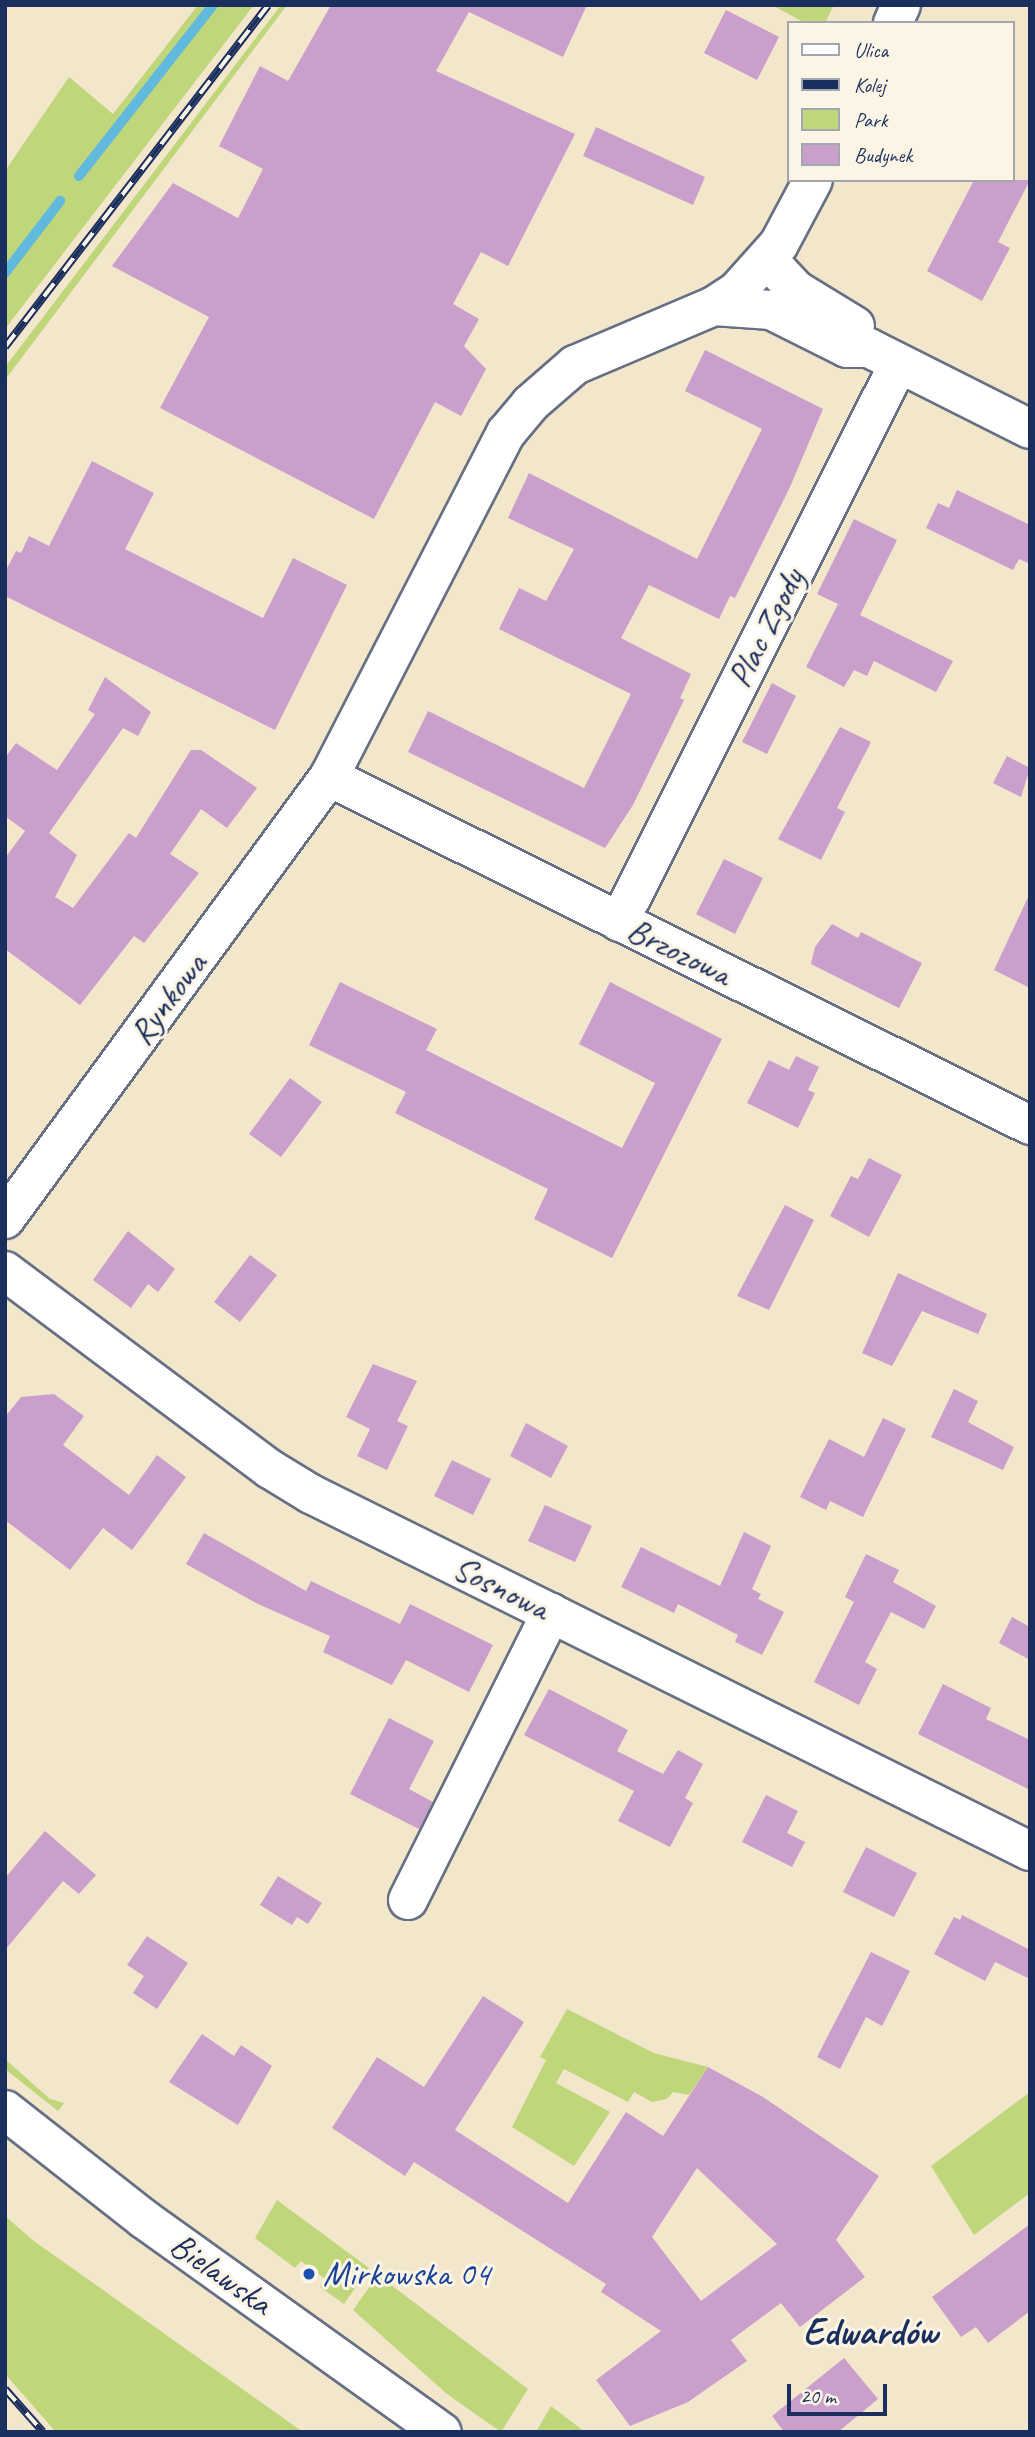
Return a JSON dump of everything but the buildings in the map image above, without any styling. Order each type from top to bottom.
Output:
[{"type":"street","points":[[893,21],[901,5]]},
{"type":"street","points":[[329,777],[506,432],[530,404],[575,365],[713,306],[761,267],[812,182]]},
{"type":"street","points":[[761,267],[859,329],[884,357]]},
{"type":"street","points":[[713,306],[771,310],[847,348],[884,357],[1030,429]]},
{"type":"street","name":"Plac Zgody","points":[[619,922],[884,357]]},
{"type":"street","name":"Brzozowa","points":[[329,777],[1030,1125]]},
{"type":"street","name":"Rynkowa","points":[[5,1219],[329,777]]},
{"type":"street","name":"Sosnowa","points":[[5,1270],[289,1481],[1030,1851]]},
{"type":"street","points":[[408,1900],[551,1613]]},
{"type":"street","name":"Bielawska","points":[[5,2110],[144,2219],[442,2432]]},
{"type":"green space","points":[[198,5],[254,5],[5,329],[5,171],[69,77],[113,114]]},
{"type":"green space","points":[[281,5],[287,5],[5,380],[5,367]]},
{"type":"green space","points":[[772,5],[834,5],[826,21],[801,21]]},
{"type":"green space","points":[[567,2009],[654,2053],[708,2067],[689,2095],[673,2092],[667,2099],[652,2102],[634,2092],[628,2102],[564,2069],[556,2083],[610,2112],[574,2166],[512,2127],[546,2060],[540,2057]]},
{"type":"green space","points":[[5,2059],[50,2099],[64,2103],[58,2111],[5,2069]]},
{"type":"green space","points":[[1030,2092],[1030,2193],[974,2235],[931,2166]]},
{"type":"green space","points":[[277,2200],[369,2268],[344,2304],[320,2287],[325,2279],[301,2261],[295,2268],[255,2238]]},
{"type":"green space","points":[[5,2216],[34,2241],[303,2432],[56,2432],[5,2374]]},
{"type":"green space","points":[[378,2275],[528,2389],[501,2432],[447,2394],[353,2310]]},
{"type":"green space","points":[[551,2406],[585,2432],[536,2432]]},
{"type":"waterway","points":[[79,176],[213,5]]},
{"type":"waterway","points":[[5,273],[60,201]]},
{"type":"railway","points":[[5,347],[268,5]]},
{"type":"railway","points":[[5,2389],[43,2432]]},
{"type":"place","name":"Mirkowska 04","points":[[309,2274]]},
{"type":"district","name":"Edwardów","points":[[870,2332]]}]
